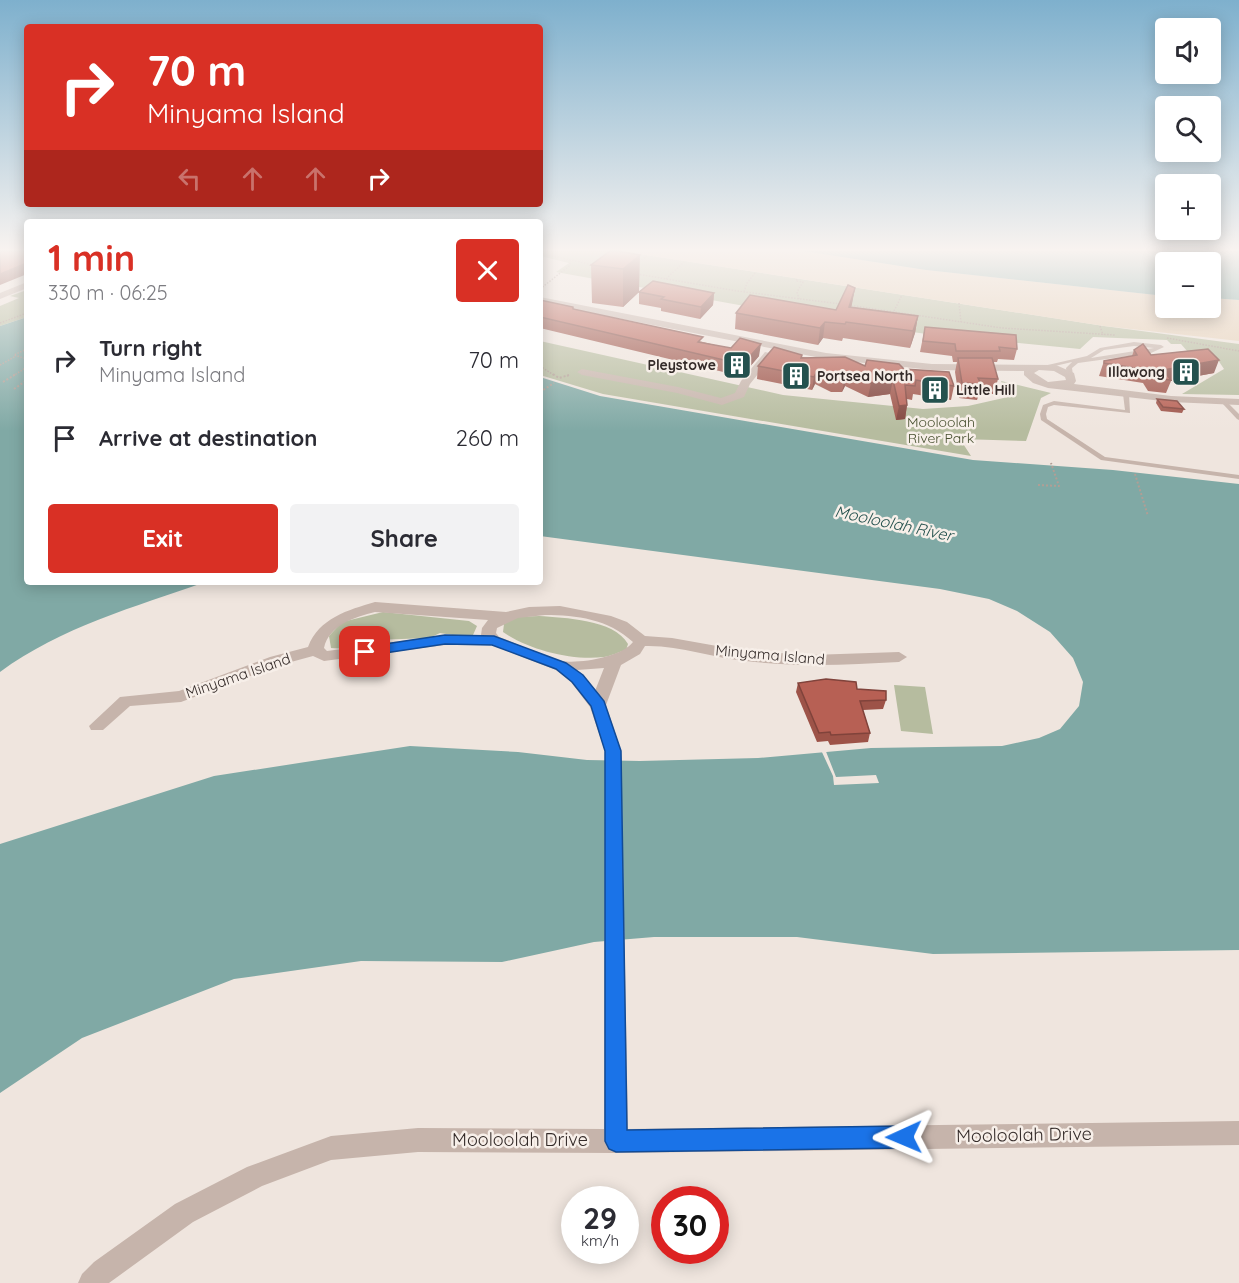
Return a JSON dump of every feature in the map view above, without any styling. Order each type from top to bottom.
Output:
[{"type":"street","points":[[595,311],[776,347],[878,362],[1015,374],[1060,385],[1125,394],[1239,402]]},
{"type":"street","points":[[582,372],[678,390],[722,402],[740,395],[745,383],[776,347]]},
{"type":"street","points":[[950,368],[1038,367],[1059,369],[1092,387],[1125,394]]},
{"type":"street","points":[[1034,380],[1028,373],[1038,367]]},
{"type":"street","points":[[1060,385],[1070,382],[1071,376]]},
{"type":"street","points":[[316,650],[316,645],[325,631],[344,616],[375,607],[388,606],[487,617],[507,616]]},
{"type":"street","points":[[494,640],[488,634],[492,623],[527,610],[560,610],[596,616],[621,624],[641,641],[635,650],[614,662],[598,705]]},
{"type":"street","name":"Minyama Island","points":[[641,641],[661,639],[724,654],[831,661],[899,657]]},
{"type":"street","name":"Minyama Island","points":[[97,726],[126,701],[181,696],[275,661],[316,650],[324,656],[445,640],[494,640],[561,666],[578,678],[598,705],[613,751],[616,1141]]},
{"type":"street","name":"Minyama Island","points":[[561,666],[614,662]]},
{"type":"street","name":"Mooloolah Drive","points":[[91,1283],[103,1271],[184,1213],[256,1176],[331,1148],[418,1140],[616,1141],[1239,1132]]},
{"type":"lane","points":[[1038,367],[1089,357],[1100,349],[1115,346],[1140,344],[1161,347],[1151,351],[1075,362],[1069,369],[1071,376]]},
{"type":"lane","points":[[1125,394],[1128,412],[1053,402],[1045,406],[1044,420],[1103,459],[1239,477]]},
{"type":"lane","points":[[1224,402],[1239,418]]},
{"type":"path","points":[[894,311],[1002,328]]},
{"type":"path","points":[[959,311],[960,322]]},
{"type":"path","points":[[0,323],[24,314]]},
{"type":"path","points":[[1100,326],[1103,335]]},
{"type":"path","points":[[0,365],[24,351]]},
{"type":"path","points":[[16,356],[24,358]]},
{"type":"path","points":[[543,368],[559,378],[582,372]]},
{"type":"path","points":[[3,382],[24,370]]},
{"type":"path","points":[[14,388],[24,382]]},
{"type":"path","points":[[543,390],[554,383]]},
{"type":"path","points":[[1038,485],[1059,486],[1051,463]]},
{"type":"path","points":[[1135,472],[1148,516]]},
{"type":"green space","points":[[0,311],[24,311],[24,318],[0,326]]},
{"type":"green space","points":[[771,311],[1006,311],[1239,344],[1239,395],[1182,394],[1224,369],[1218,360],[1175,352],[1187,351],[1181,344],[1171,344],[1167,340],[1093,337],[1080,349],[934,335]]},
{"type":"green space","name":"Mooloolah River Park","points":[[543,342],[783,395],[923,409],[968,406],[1008,397],[1001,381],[1051,393],[1041,398],[1026,441],[960,439],[971,456],[603,394],[543,376]]},
{"type":"green space","points":[[383,612],[469,621],[477,626],[473,635],[459,636],[440,633],[429,638],[375,640],[348,649],[331,648],[329,636],[342,622]]},
{"type":"green space","points":[[539,616],[588,621],[612,629],[628,644],[626,650],[604,657],[565,656],[525,644],[503,632],[504,624],[517,617]]},
{"type":"green space","points":[[894,685],[925,687],[933,734],[901,731]]},
{"type":"sand","points":[[1006,311],[1155,311],[1155,318],[1221,318],[1221,311],[1239,311],[1239,341],[1104,326]]},
{"type":"water","points":[[24,318],[24,585],[196,585],[73,630],[23,656],[0,672],[0,326]]},
{"type":"water","name":"Mooloolah River","points":[[543,378],[600,396],[973,460],[1113,470],[1239,484],[1239,950],[933,954],[797,937],[654,937],[594,942],[502,962],[361,961],[234,979],[82,1038],[0,1093],[0,844],[214,776],[410,746],[518,752],[587,760],[758,758],[871,748],[1002,746],[1039,738],[1060,729],[1079,706],[1083,682],[1073,658],[1050,632],[1017,611],[989,599],[940,589],[543,536]]},
{"type":"pier","points":[[825,749],[836,777],[876,775],[879,783],[834,785],[833,776],[821,750]]},
{"type":"building","points":[[543,311],[582,311],[703,337],[698,342],[731,348],[740,338],[761,344],[741,364],[543,318]]},
{"type":"building","points":[[738,311],[879,311],[918,316],[913,331],[846,322],[845,324],[825,322],[820,328],[736,313]]},
{"type":"building","points":[[925,327],[1016,335],[1017,349],[999,347],[1000,351],[956,351],[955,344],[923,341]]},
{"type":"building","points":[[1143,344],[1151,355],[1208,349],[1219,360],[1163,370],[1171,380],[1153,378],[1147,370],[1104,363],[1104,361],[1137,355],[1134,350]]},
{"type":"building","points":[[774,347],[802,355],[801,358],[845,357],[865,366],[867,360],[899,364],[904,369],[949,372],[954,386],[916,380],[915,386],[905,385],[907,405],[899,406],[893,380],[871,383],[847,373],[845,378],[833,378],[817,371],[814,377],[758,366]]},
{"type":"building","points":[[958,358],[992,358],[998,379],[978,378],[981,384],[962,383]]},
{"type":"building","points":[[1157,399],[1177,401],[1184,409],[1163,407]]},
{"type":"building","points":[[826,679],[856,682],[857,689],[886,691],[886,700],[860,701],[870,733],[831,735],[830,732],[819,733],[798,683]]},
{"type":"place","name":"Pleystowe","points":[[737,365]]},
{"type":"place","name":"Illawong","points":[[1186,372]]},
{"type":"place","name":"Portsea North","points":[[796,376]]},
{"type":"place","name":"Little Hill","points":[[935,390]]},
{"type":"route","points":[[365,652],[445,640],[494,640],[561,666],[578,678],[598,705],[613,751],[616,1141],[904,1137]]}]
